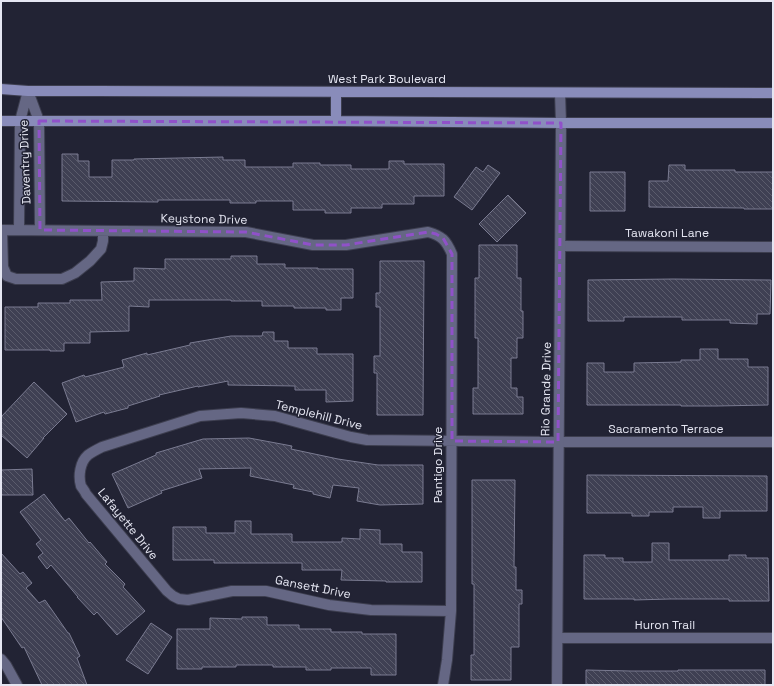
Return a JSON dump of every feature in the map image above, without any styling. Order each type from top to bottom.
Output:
[{"type":"main road","name":"West Park Boulevard","points":[[1,90],[773,94]]},
{"type":"main road","points":[[336,92],[336,121]]},
{"type":"main road","points":[[1,121],[773,123]]},
{"type":"street","name":"Daventry Drive","points":[[19,230],[20,121],[28,91]]},
{"type":"street","name":"Daventry Drive","points":[[28,91],[39,121],[40,230]]},
{"type":"street","name":"Rio Grande Drive","points":[[557,685],[560,93]]},
{"type":"street","name":"Keystone Drive","points":[[2,230],[246,232],[313,245],[346,245],[428,232],[443,238],[449,245]]},
{"type":"street","points":[[2,230],[2,267],[7,276],[16,279],[62,278],[75,273],[90,261],[100,249],[103,242],[104,231]]},
{"type":"street","name":"Pantigo Drive","points":[[443,685],[447,660],[450,611],[452,254],[449,245]]},
{"type":"street","name":"Tawakoni Lane","points":[[560,246],[773,247]]},
{"type":"street","name":"Templehill Drive","points":[[84,462],[88,455],[102,447],[200,416],[241,413],[275,416],[367,440],[558,442]]},
{"type":"street","name":"Sacramento Terrace","points":[[558,442],[773,442]]},
{"type":"street","name":"Lafayette Drive","points":[[84,462],[81,468],[80,478],[86,494],[166,591],[173,596]]},
{"type":"street","name":"Gansett Drive","points":[[173,596],[188,600],[232,591],[266,591],[328,605],[371,610],[450,611]]},
{"type":"street","name":"Huron Trail","points":[[558,638],[773,638]]},
{"type":"street","points":[[1,660],[6,665],[17,685]]},
{"type":"highlighted area","points":[[39,121],[561,123],[558,442],[452,441],[452,254],[443,238],[436,234],[428,232],[346,245],[313,245],[246,232],[40,230]]},
{"type":"building","points":[[62,154],[78,154],[78,161],[89,161],[89,177],[112,177],[112,160],[134,159],[223,157],[223,160],[245,160],[245,167],[293,167],[293,163],[320,163],[320,165],[351,165],[351,169],[389,169],[389,161],[404,161],[404,164],[444,164],[444,196],[414,196],[414,204],[382,204],[382,208],[351,208],[351,213],[325,213],[325,210],[293,210],[293,201],[230,203],[230,200],[158,200],[158,202],[62,201]]},
{"type":"building","points":[[488,165],[500,173],[472,210],[454,197],[476,167],[483,172]]},
{"type":"building","points":[[669,165],[685,165],[685,170],[773,172],[773,209],[649,207],[649,181],[668,181]]},
{"type":"building","points":[[590,172],[625,172],[625,211],[590,211]]},
{"type":"building","points":[[508,195],[526,213],[497,242],[479,224]]},
{"type":"building","points":[[479,245],[517,245],[517,278],[521,278],[523,338],[517,338],[517,358],[511,358],[511,388],[517,388],[517,397],[523,397],[523,414],[473,414],[473,388],[478,388],[478,338],[475,338],[475,278],[479,278]]},
{"type":"building","points":[[231,256],[257,256],[257,264],[285,264],[285,268],[353,269],[353,298],[341,298],[341,310],[326,310],[326,308],[294,308],[294,306],[262,306],[262,301],[149,300],[149,307],[129,306],[129,331],[90,332],[90,343],[64,343],[64,351],[5,350],[5,307],[38,307],[38,303],[70,303],[70,300],[102,300],[101,282],[134,281],[134,268],[165,269],[165,259],[231,259]]},
{"type":"building","points":[[380,261],[424,261],[423,415],[377,415],[377,373],[374,373],[374,356],[380,356],[380,307],[376,307],[376,293],[380,293]]},
{"type":"building","points":[[588,280],[771,280],[770,314],[757,314],[757,324],[730,323],[730,320],[682,320],[682,317],[624,317],[624,321],[588,321]]},
{"type":"building","points":[[263,332],[274,332],[274,341],[288,341],[288,348],[317,348],[317,354],[353,354],[353,401],[326,402],[326,390],[295,390],[295,386],[228,385],[228,381],[159,395],[160,396],[128,406],[128,408],[105,414],[104,412],[76,422],[62,383],[84,375],[85,377],[124,367],[122,360],[147,353],[147,355],[190,345],[190,343],[231,336],[262,336]]},
{"type":"building","points":[[700,349],[718,349],[718,359],[748,359],[748,367],[768,367],[768,405],[587,405],[587,363],[604,363],[604,372],[634,372],[634,363],[700,360]]},
{"type":"building","points":[[34,382],[67,414],[43,438],[27,458],[1,435],[1,417]]},
{"type":"building","points":[[249,438],[292,446],[291,449],[338,459],[378,465],[423,465],[423,504],[380,505],[357,501],[359,488],[333,485],[330,498],[313,494],[313,492],[293,488],[294,485],[250,476],[251,468],[199,469],[202,478],[161,491],[162,493],[128,508],[112,474],[156,455],[156,453],[203,439]]},
{"type":"building","points":[[32,469],[33,495],[1,495],[1,470]]},
{"type":"building","points":[[587,475],[767,476],[767,511],[720,511],[720,518],[703,518],[703,507],[673,507],[673,512],[649,512],[649,516],[632,516],[632,513],[587,513]]},
{"type":"building","points":[[472,480],[515,480],[514,567],[516,567],[516,590],[522,590],[522,604],[519,604],[519,647],[511,647],[511,680],[471,680],[471,655],[474,655]]},
{"type":"building","points":[[44,494],[65,521],[69,518],[89,543],[90,542],[107,562],[105,564],[125,584],[123,587],[145,611],[117,635],[97,612],[94,615],[77,597],[51,565],[47,569],[38,557],[43,553],[36,544],[41,540],[20,512]]},
{"type":"building","points":[[235,521],[251,521],[251,534],[292,534],[292,542],[342,542],[342,538],[360,539],[360,529],[380,530],[380,544],[402,544],[402,552],[422,552],[422,582],[341,580],[342,570],[302,570],[302,563],[214,563],[214,560],[173,560],[173,527],[206,527],[206,533],[235,533]]},
{"type":"building","points":[[652,543],[669,543],[669,560],[729,560],[729,555],[746,555],[746,558],[768,558],[769,601],[729,601],[729,599],[584,599],[584,555],[605,555],[605,558],[623,558],[623,562],[652,562]]},
{"type":"building","points":[[1,553],[20,574],[23,572],[32,583],[26,588],[39,603],[45,600],[69,633],[80,656],[77,658],[87,685],[42,685],[24,647],[22,648],[1,617]]},
{"type":"building","points":[[242,617],[267,617],[267,625],[299,625],[299,629],[331,629],[331,632],[362,632],[362,634],[396,634],[396,675],[371,675],[371,668],[331,668],[331,670],[306,670],[306,667],[273,667],[273,665],[236,665],[236,667],[177,669],[177,629],[210,629],[210,618],[242,619]]},
{"type":"building","points":[[151,623],[172,637],[148,674],[126,660]]},
{"type":"building","points":[[586,670],[765,670],[765,685],[586,685]]}]
